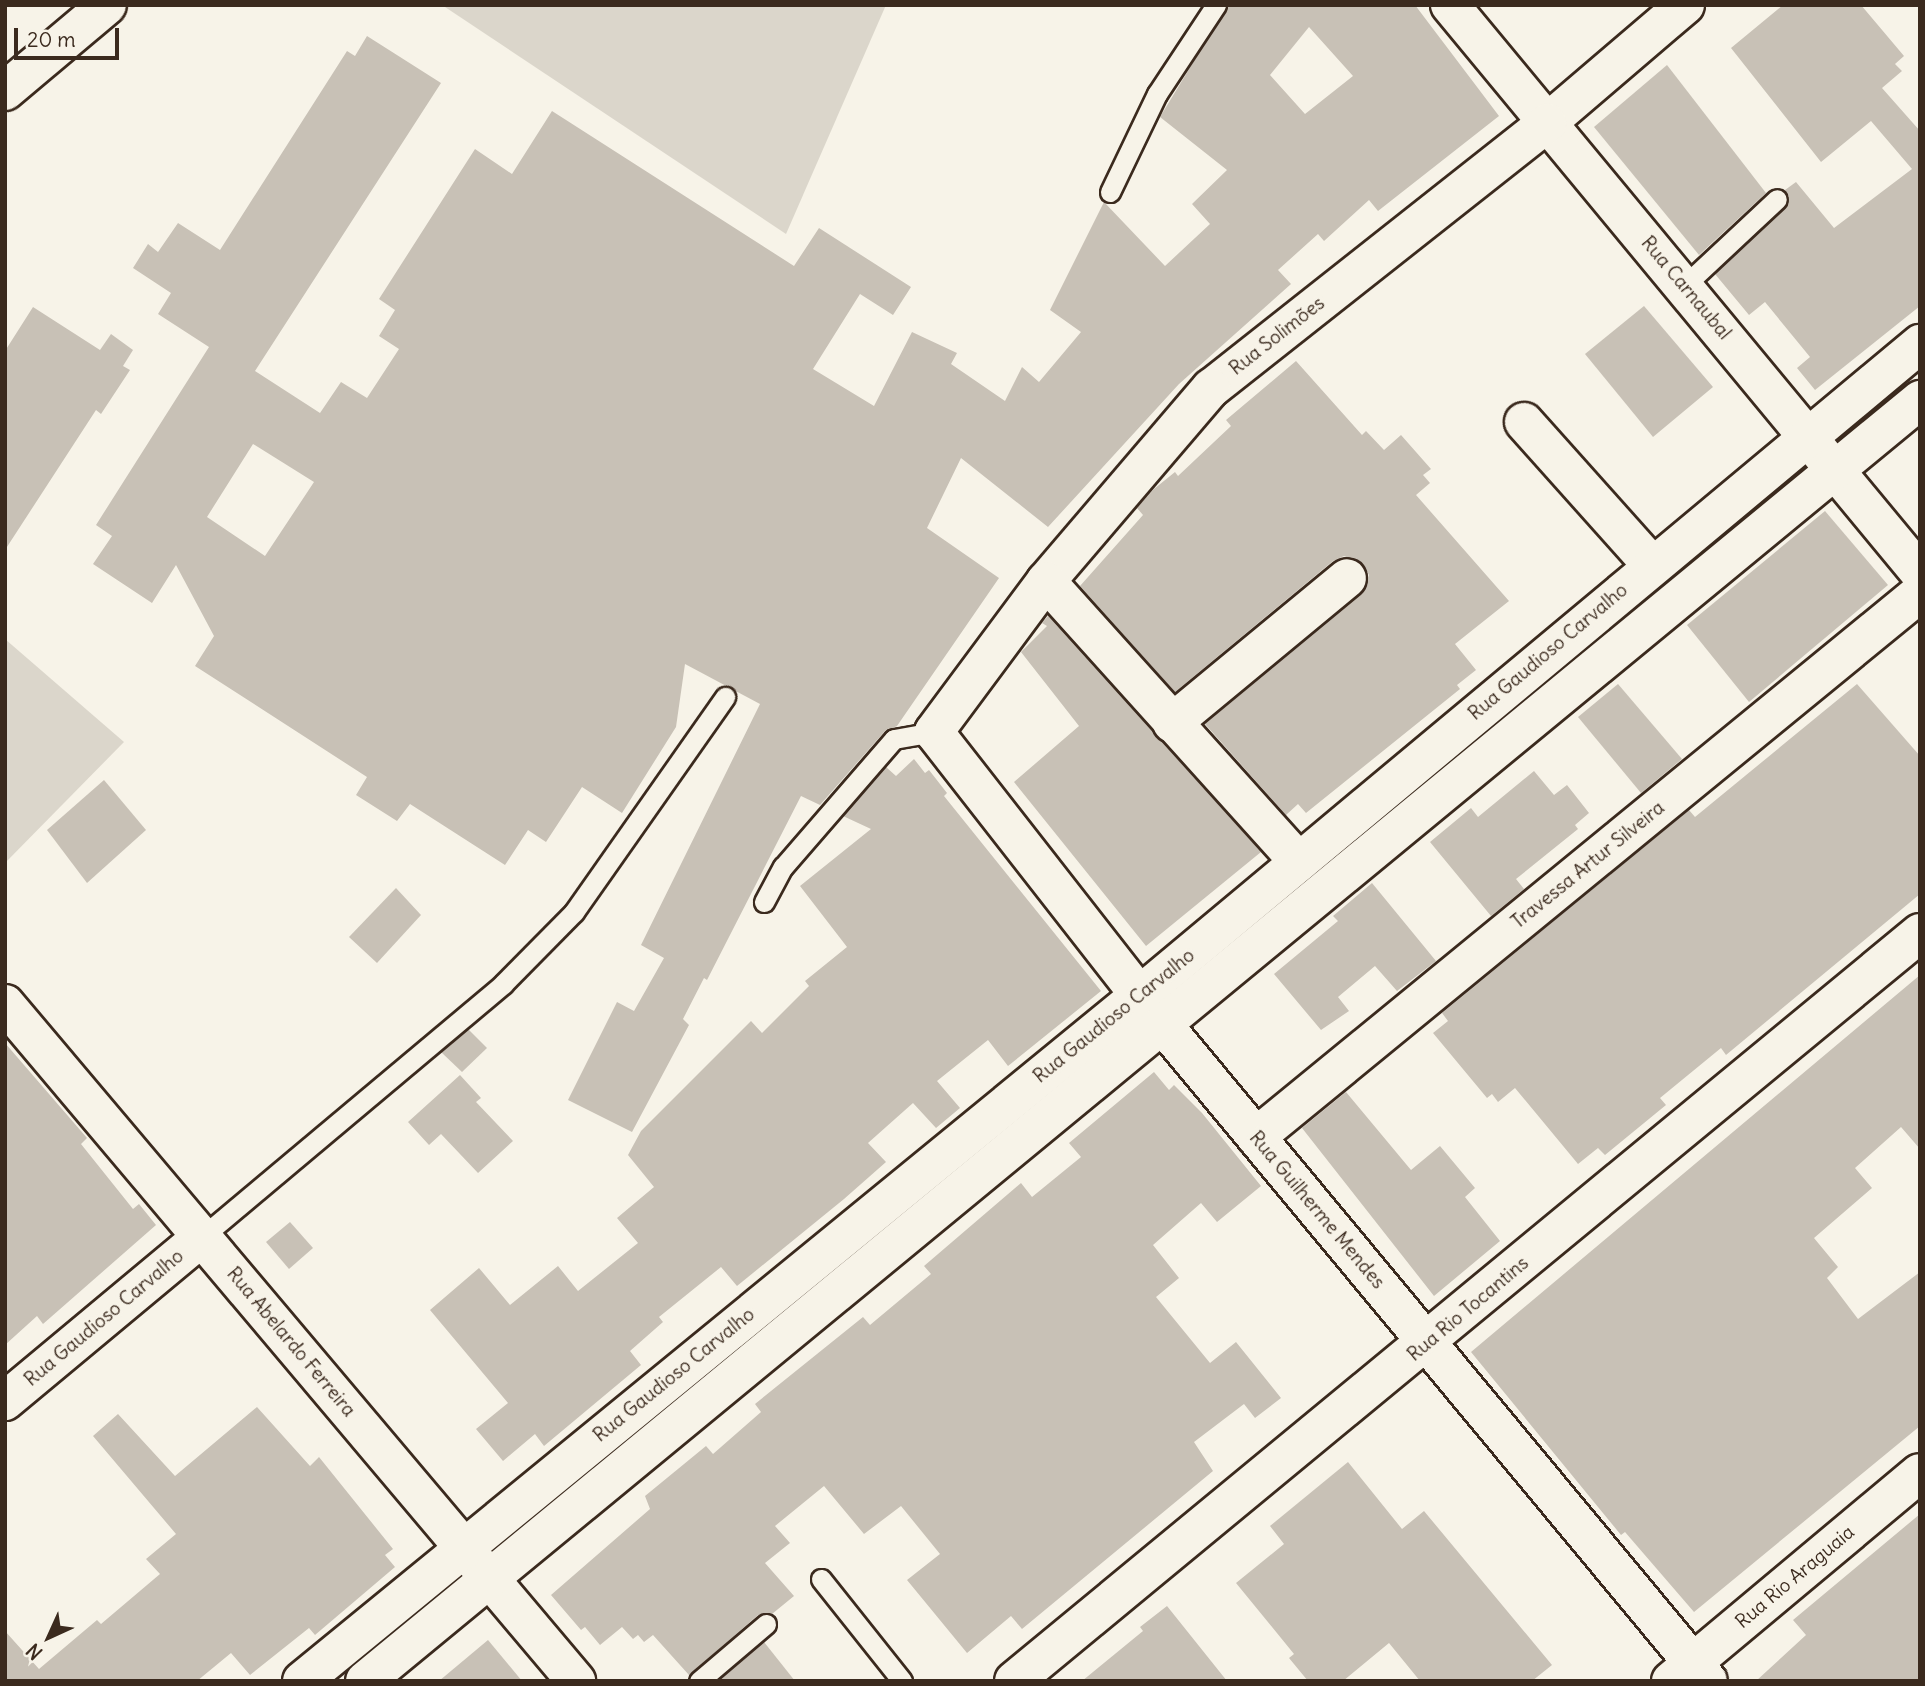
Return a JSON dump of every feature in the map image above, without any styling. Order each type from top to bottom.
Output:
[{"type":"street","points":[[5,91],[107,5]]},
{"type":"street","name":"Rua Carnaubal","points":[[1450,5],[1920,573]]},
{"type":"street","name":"Rua Solimões","points":[[934,732],[1046,581],[1210,388],[1547,123],[1685,5]]},
{"type":"street","name":"Rua Gaudioso Carvalho","points":[[302,1681],[1141,995],[1807,434],[1920,344]]},
{"type":"street","name":"Rua Gaudioso Carvalho","points":[[365,1681],[1164,1026],[1920,400]]},
{"type":"street","points":[[1524,422],[1651,565]]},
{"type":"street","points":[[1172,723],[1348,578]]},
{"type":"street","points":[[1046,581],[1299,862]]},
{"type":"street","name":"Travessa Artur Silveira","points":[[1256,1137],[1920,593]]},
{"type":"street","name":"Rua Guilherme Mendes","points":[[934,732],[1164,1026],[1428,1342],[1691,1675]]},
{"type":"street","name":"Rua Rio Tocantins","points":[[1014,1681],[1428,1342],[1920,933]]},
{"type":"street","name":"Rua Abelardo Ferreira","points":[[5,1004],[576,1681]]},
{"type":"street","name":"Rua Gaudioso Carvalho","points":[[5,1401],[203,1236]]},
{"type":"street","name":"Rua Rio Araguaia","points":[[1691,1675],[1920,1473]]},
{"type":"lane","points":[[1110,192],[1157,94],[1216,5]]},
{"type":"lane","points":[[1684,286],[1777,199]]},
{"type":"lane","points":[[203,1236],[503,984],[574,912],[725,697]]},
{"type":"lane","points":[[764,902],[783,867],[894,739],[934,732]]},
{"type":"lane","points":[[821,1579],[902,1681]]},
{"type":"lane","points":[[699,1681],[766,1624]]},
{"type":"shaded area","points":[[442,5],[886,5],[786,234]]},
{"type":"shaded area","points":[[5,639],[124,742],[5,863]]},
{"type":"building","points":[[1228,5],[1415,5],[1499,116],[1378,211],[1369,200],[1324,241],[1318,234],[1278,270],[1291,284],[1179,384],[1048,527],[961,458],[927,528],[999,578],[897,726],[885,731],[820,805],[801,796],[707,980],[704,978],[683,1019],[689,1025],[632,1132],[568,1100],[617,1002],[634,1011],[664,958],[641,945],[760,704],[685,664],[676,727],[622,813],[582,787],[546,842],[528,830],[505,865],[410,804],[397,821],[356,795],[367,777],[195,666],[214,636],[176,565],[152,603],[93,564],[112,536],[96,525],[209,347],[158,314],[171,293],[133,268],[148,244],[158,252],[178,223],[220,250],[347,51],[355,56],[367,36],[441,83],[255,371],[320,413],[341,382],[367,398],[399,349],[379,336],[395,310],[379,299],[475,149],[512,174],[552,111],[794,266],[819,228],[911,287],[893,315],[860,294],[813,369],[874,406],[912,332],[957,353],[951,364],[1005,401],[1022,367],[1039,382],[1081,332],[1050,310],[1104,202],[1165,266],[1210,224],[1192,204],[1227,170],[1160,117]],"holes":[[[1309,27],[1353,76],[1305,114],[1270,75]],[[253,444],[314,482],[265,556],[207,517]]]},
{"type":"building","points":[[1783,5],[1861,5],[1904,56],[1895,64],[1902,71],[1882,88],[1920,131],[1920,306],[1815,390],[1797,368],[1810,357],[1765,302],[1749,315],[1715,274],[1785,208],[1789,197],[1785,190],[1796,182],[1834,228],[1912,169],[1871,121],[1821,162],[1731,48]]},
{"type":"building","points":[[1667,65],[1766,193],[1699,255],[1594,127]]},
{"type":"building","points":[[1644,306],[1713,387],[1653,437],[1585,354]]},
{"type":"building","points":[[33,307],[100,350],[111,334],[133,350],[123,366],[130,370],[101,414],[96,410],[5,550],[5,351]]},
{"type":"building","points":[[1296,361],[1362,435],[1366,431],[1384,450],[1401,435],[1431,469],[1423,475],[1430,483],[1416,495],[1509,601],[1455,644],[1476,670],[1457,685],[1460,689],[1306,813],[1298,804],[1286,815],[1205,724],[1361,595],[1369,575],[1363,564],[1344,556],[1333,561],[1175,692],[1080,586],[1143,515],[1137,508],[1154,489],[1175,472],[1178,476],[1231,426],[1226,420]]},
{"type":"building","points":[[1825,511],[1888,585],[1749,702],[1687,625]]},
{"type":"building","points":[[1048,616],[1261,852],[1146,946],[1014,782],[1079,726],[1021,652],[1047,626],[1042,623]]},
{"type":"building","points":[[1618,684],[1682,759],[1641,793],[1578,717]]},
{"type":"building","points":[[1857,684],[1920,756],[1920,894],[1726,1055],[1721,1048],[1660,1098],[1666,1105],[1605,1155],[1598,1148],[1578,1164],[1515,1088],[1498,1102],[1492,1094],[1487,1098],[1433,1033],[1448,1021],[1442,1013],[1689,810],[1695,817]]},
{"type":"building","points":[[914,759],[925,773],[929,770],[947,793],[944,796],[1101,991],[1008,1066],[988,1040],[937,1081],[960,1108],[936,1128],[913,1103],[868,1143],[886,1162],[844,1199],[737,1286],[721,1267],[659,1317],[663,1322],[630,1351],[641,1365],[544,1446],[535,1434],[503,1461],[476,1429],[508,1403],[430,1310],[479,1268],[510,1305],[558,1266],[578,1291],[638,1243],[617,1218],[654,1187],[628,1155],[641,1131],[751,1021],[762,1033],[809,986],[805,981],[847,947],[800,886],[871,829],[843,816],[886,767],[896,776]]},
{"type":"building","points":[[1534,771],[1554,795],[1567,785],[1589,813],[1575,825],[1578,829],[1516,879],[1524,889],[1491,916],[1430,842],[1471,808],[1478,817]]},
{"type":"building","points":[[104,780],[146,830],[87,883],[47,830]]},
{"type":"building","points":[[1372,883],[1436,961],[1397,991],[1375,966],[1338,997],[1349,1011],[1321,1030],[1274,974],[1338,921],[1333,916]]},
{"type":"building","points":[[396,888],[421,915],[377,963],[349,937]]},
{"type":"building","points":[[1920,975],[1920,1149],[1901,1127],[1855,1168],[1872,1188],[1814,1238],[1838,1267],[1827,1278],[1858,1319],[1920,1272],[1920,1426],[1694,1612],[1625,1532],[1621,1535],[1471,1352]]},
{"type":"building","points":[[468,1029],[487,1048],[462,1072],[441,1052]]},
{"type":"building","points":[[5,1043],[87,1138],[81,1144],[133,1209],[139,1204],[156,1225],[43,1324],[37,1316],[5,1345]]},
{"type":"building","points":[[1154,1072],[1169,1090],[1174,1085],[1202,1113],[1261,1186],[1217,1222],[1201,1203],[1153,1245],[1179,1278],[1156,1297],[1210,1363],[1236,1342],[1281,1398],[1255,1418],[1244,1404],[1194,1442],[1213,1471],[1022,1629],[1011,1616],[967,1653],[907,1580],[940,1554],[901,1506],[864,1534],[824,1486],[775,1526],[790,1543],[765,1563],[794,1596],[772,1614],[758,1615],[689,1675],[653,1635],[644,1642],[638,1635],[633,1639],[622,1627],[600,1645],[585,1627],[581,1630],[551,1595],[650,1509],[645,1496],[706,1446],[713,1454],[761,1412],[755,1404],[863,1317],[870,1325],[931,1274],[924,1266],[1021,1183],[1032,1197],[1081,1157],[1069,1143]]},
{"type":"building","points":[[460,1075],[481,1098],[476,1102],[513,1141],[478,1173],[441,1134],[429,1145],[408,1122]]},
{"type":"building","points":[[1346,1092],[1411,1170],[1440,1146],[1475,1188],[1465,1197],[1500,1241],[1434,1296],[1302,1128]]},
{"type":"building","points":[[290,1222],[313,1248],[289,1269],[266,1242]]},
{"type":"building","points":[[257,1407],[310,1466],[319,1457],[393,1549],[385,1555],[395,1567],[315,1635],[309,1628],[250,1675],[231,1653],[197,1681],[5,1681],[5,1631],[39,1669],[97,1620],[101,1624],[160,1574],[146,1559],[176,1534],[93,1436],[118,1414],[175,1476]]},
{"type":"building","points":[[1348,1462],[1402,1529],[1424,1511],[1552,1665],[1532,1681],[1420,1681],[1389,1643],[1343,1681],[1308,1681],[1289,1658],[1294,1654],[1236,1583],[1284,1544],[1270,1526]]},
{"type":"building","points":[[1920,1514],[1920,1681],[1756,1681],[1806,1635],[1793,1620]]},
{"type":"building","points":[[1167,1606],[1227,1681],[1082,1681],[1143,1631],[1140,1627]]},
{"type":"building","points":[[488,1640],[522,1681],[439,1681]]},
{"type":"building","points":[[764,1642],[795,1681],[718,1681]]}]
